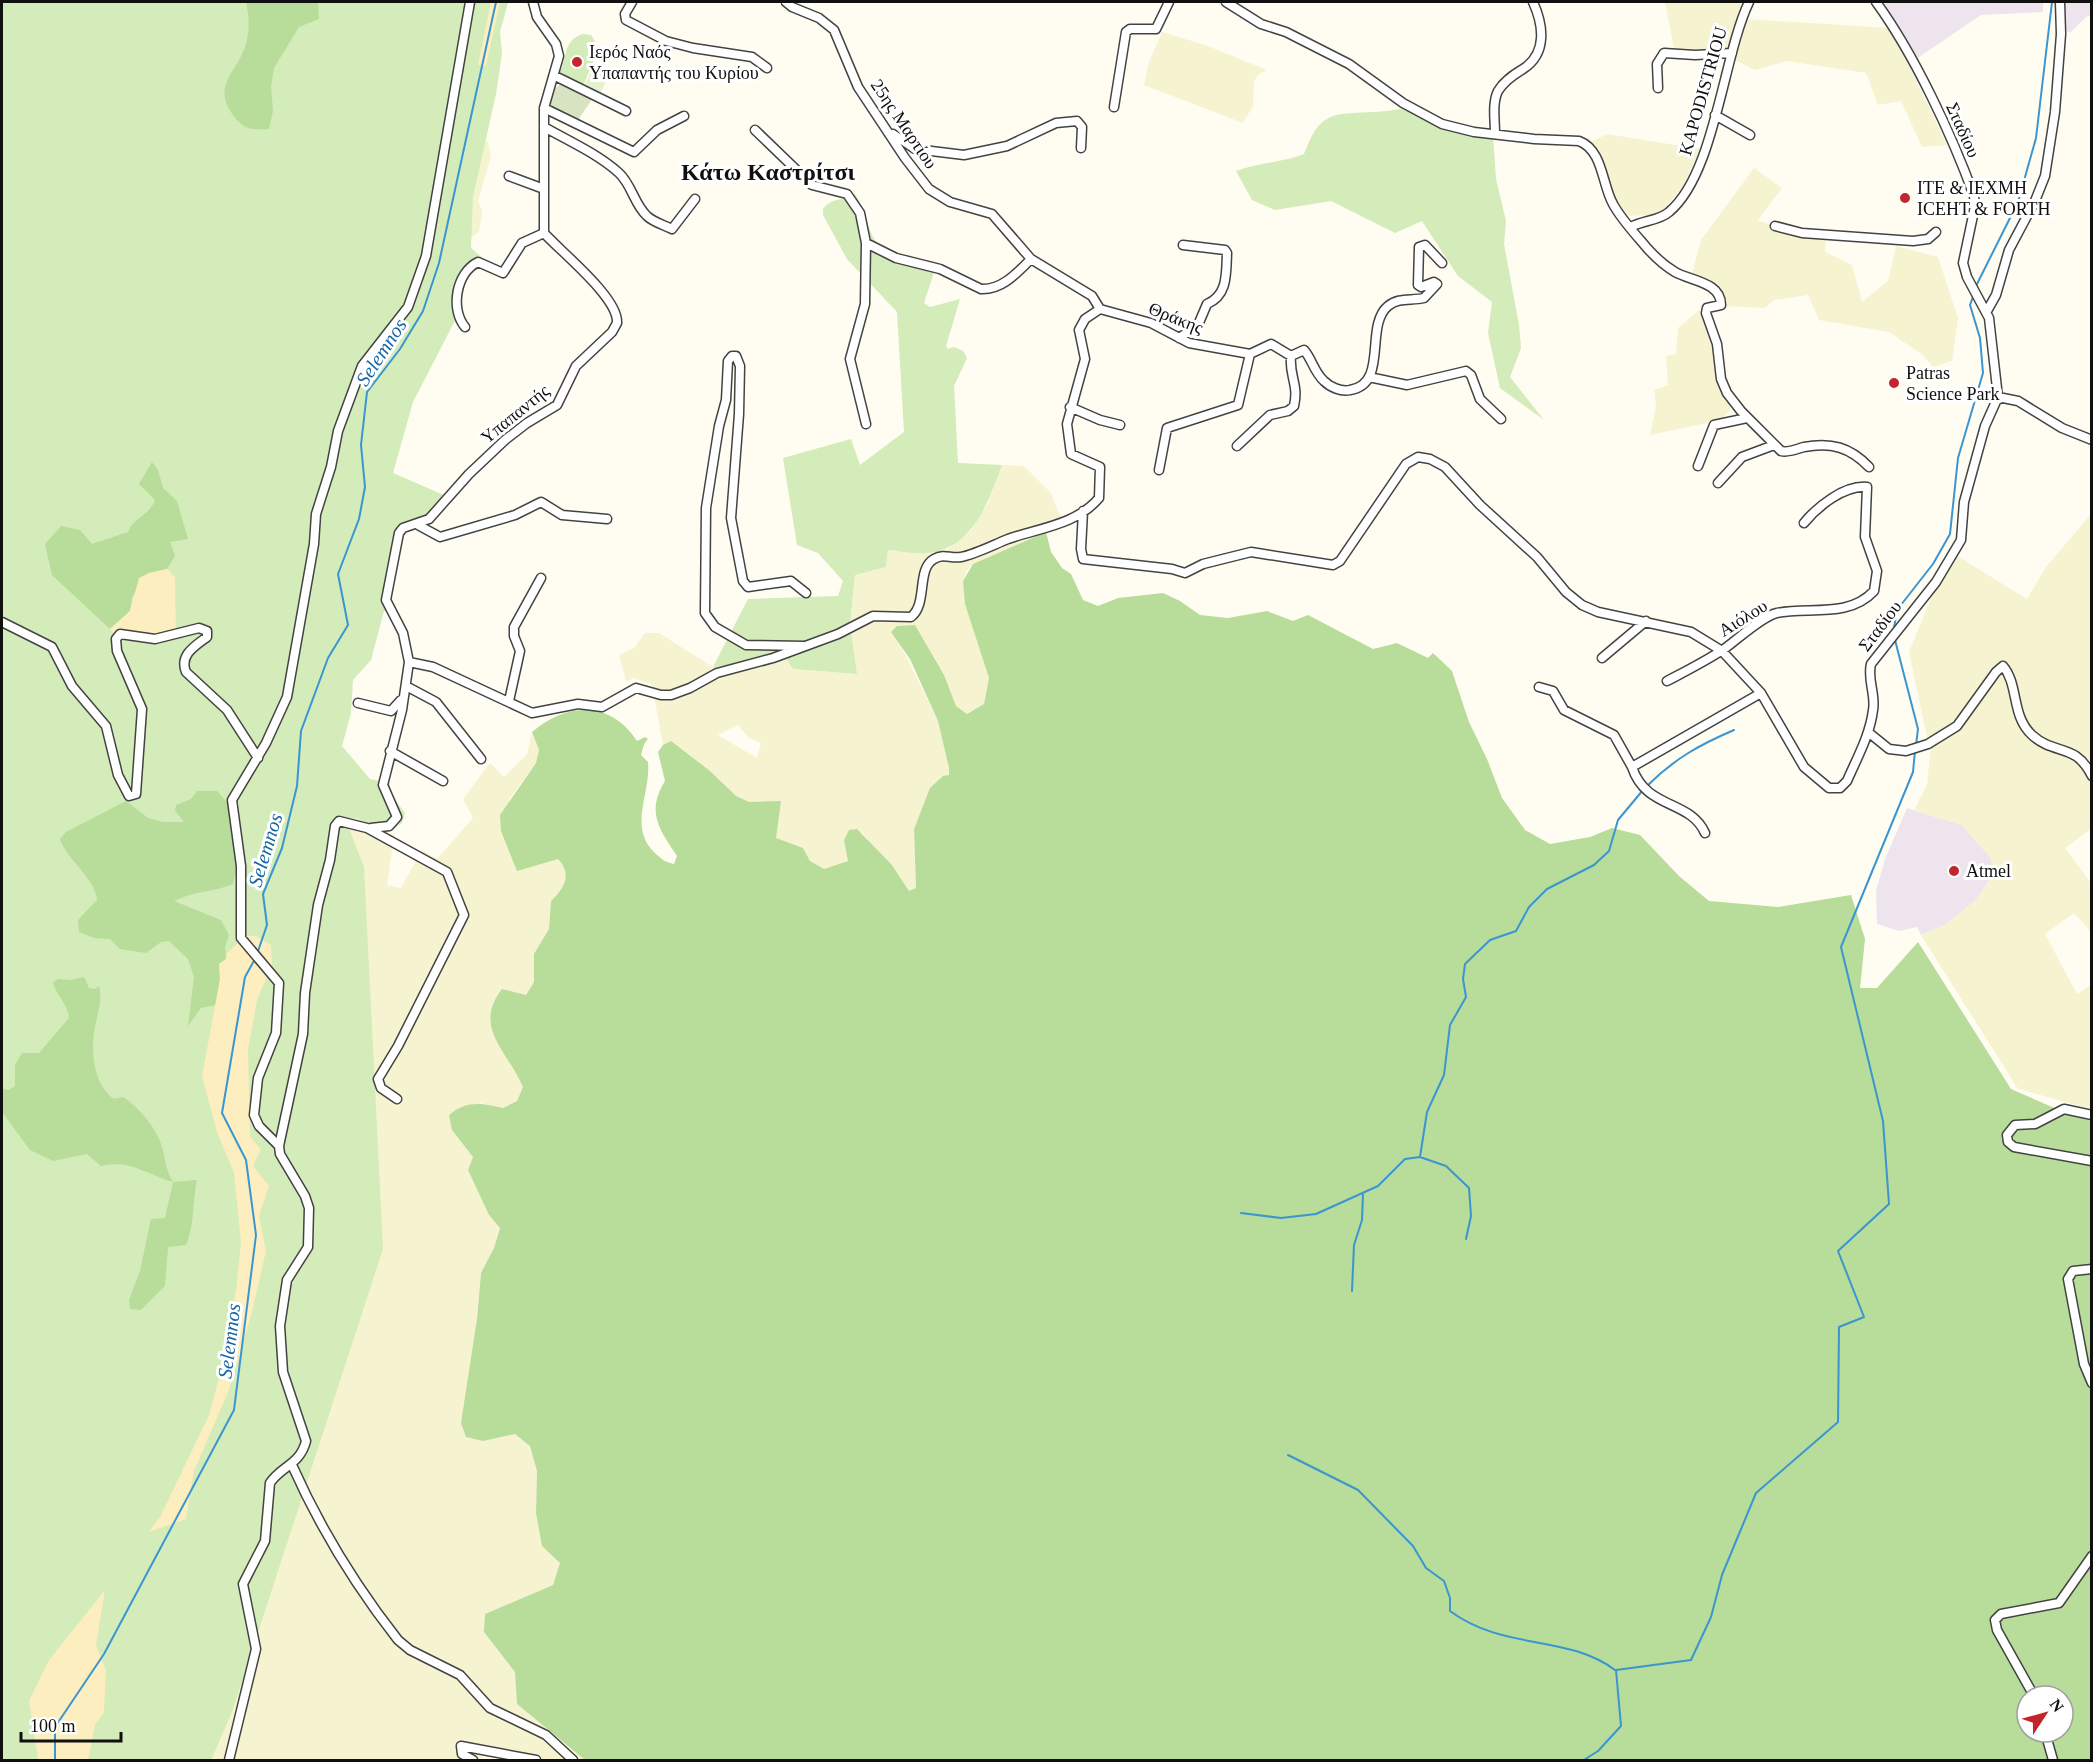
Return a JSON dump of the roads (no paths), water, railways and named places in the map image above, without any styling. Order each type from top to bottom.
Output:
[{"type":"street","points":[[279,1146],[259,1126],[254,1114],[258,1078],[276,1033],[279,983],[241,938],[241,866],[232,800],[278,721],[292,680],[300,611],[314,544],[316,514],[331,467],[338,431],[362,366],[408,306],[426,256],[470,2]]},
{"type":"street","points":[[465,327],[459,318],[457,294],[460,283],[470,267],[478,262],[503,273],[522,243],[544,233],[544,108],[555,76],[559,51],[537,17],[533,2]]},
{"type":"street","points":[[632,2],[625,14],[626,20],[633,26],[680,45],[752,57],[767,68]]},
{"type":"street","name":"25ης Μαρτίου","points":[[786,2],[792,7],[819,18],[834,30],[858,87],[929,189],[950,202],[992,214],[1031,259],[1092,296],[1100,309]]},
{"type":"street","points":[[1114,107],[1126,32],[1130,29],[1156,29],[1169,2]]},
{"type":"street","points":[[1226,2],[1261,24],[1286,32],[1349,64],[1403,103],[1435,121],[1465,131],[1534,139],[1579,141],[1586,144],[1601,169],[1613,204],[1647,248],[1668,267],[1710,286],[1718,294],[1721,304],[1706,310],[1719,350],[1721,379],[1730,398],[1774,445],[1785,452],[1816,446],[1844,447],[1869,467]]},
{"type":"street","points":[[1495,133],[1496,99],[1499,90],[1514,74],[1530,63],[1540,44],[1541,20],[1533,2]]},
{"type":"street","name":"KAPODISTRIOU","points":[[1631,227],[1644,220],[1664,216],[1677,204],[1698,167],[1715,115],[1735,33],[1749,2]]},
{"type":"street","name":"Σταδίου","points":[[1083,511],[1081,549],[1083,560],[1172,568],[1185,573],[1203,564],[1258,552],[1334,565],[1340,561],[1406,464],[1418,457],[1430,459],[1445,467],[1480,505],[1537,557],[1566,592],[1582,606],[1598,612],[1696,633],[1722,651],[1761,693],[1799,761],[1810,773],[1833,790],[1847,781],[1868,732],[1874,708],[1870,670],[1876,656],[1936,582],[1961,540],[1964,502],[1985,426],[1998,397],[1995,352],[1985,307],[1965,271],[1964,258],[1975,206],[1972,192],[1908,51],[1876,2]]},
{"type":"street","points":[[1985,307],[1996,295],[2009,249],[2035,201],[2045,176],[2060,56],[2060,2]]},
{"type":"street","points":[[1658,88],[1657,64],[1664,53],[1695,55],[1732,52]]},
{"type":"street","points":[[555,76],[626,111]]},
{"type":"street","points":[[544,108],[634,152],[657,130],[684,116]]},
{"type":"street","points":[[1715,115],[1750,135]]},
{"type":"street","points":[[890,135],[915,149],[964,155],[1007,146],[1056,123],[1077,121],[1082,127],[1081,148]]},
{"type":"street","points":[[544,127],[590,153],[619,173],[630,186],[642,211],[649,219],[672,229],[695,199]]},
{"type":"street","points":[[755,130],[812,186],[847,194],[860,213],[866,243],[865,304],[850,359],[866,424]]},
{"type":"street","points":[[509,176],[543,189]]},
{"type":"street","points":[[1775,226],[1802,232],[1913,241],[1928,239],[1936,232]]},
{"type":"street","name":"Υπαπαντής","points":[[367,828],[389,826],[396,819],[397,814],[383,788],[409,662],[407,644],[388,607],[386,594],[399,533],[404,528],[418,525],[429,519],[469,474],[505,440],[527,423],[560,403],[576,366],[616,326],[616,313],[597,288],[544,233]]},
{"type":"street","points":[[866,243],[896,258],[940,269],[981,289],[998,287],[1031,259]]},
{"type":"street","points":[[1179,338],[1195,329],[1207,304],[1217,300],[1222,293],[1227,253],[1225,250],[1183,245]]},
{"type":"street","points":[[1291,356],[1304,350],[1321,379],[1341,390],[1355,388],[1369,377],[1377,329],[1384,310],[1401,300],[1424,298],[1437,284],[1434,282],[1421,287],[1418,285],[1419,247],[1425,245],[1442,263]]},
{"type":"street","points":[[409,662],[433,667],[526,711],[538,712],[572,704],[602,707],[636,688],[661,695],[672,695],[717,673],[772,658],[846,631],[873,616],[913,616],[919,604],[926,570],[935,559],[947,555],[962,557],[1011,538],[1059,524],[1083,511],[1099,498],[1101,471],[1098,465],[1076,458],[1069,452],[1066,430],[1070,407],[1084,364],[1079,330],[1085,319],[1100,309]]},
{"type":"street","name":"Θράκης","points":[[1100,309],[1109,314],[1147,322],[1193,345],[1250,354]]},
{"type":"street","points":[[1159,470],[1167,428],[1238,405],[1250,354],[1271,344],[1291,356]]},
{"type":"street","points":[[804,646],[746,645],[715,627],[705,613],[706,508],[719,426],[726,400],[728,361],[732,356],[736,356],[740,366],[739,414],[731,518],[743,581],[748,587],[791,581],[806,593]]},
{"type":"street","points":[[1237,446],[1270,415],[1294,406],[1298,388],[1290,369],[1291,356]]},
{"type":"street","points":[[1369,377],[1407,385],[1466,371],[1472,375],[1480,399],[1501,419]]},
{"type":"street","points":[[1998,397],[2018,401],[2062,428],[2091,440]]},
{"type":"street","points":[[1070,407],[1100,420],[1120,425]]},
{"type":"street","points":[[1698,466],[1714,426],[1748,418]]},
{"type":"street","points":[[1718,483],[1742,457],[1774,445]]},
{"type":"street","name":"Αιόλου","points":[[1667,681],[1722,651],[1775,614],[1822,612],[1861,601],[1874,591],[1877,572],[1864,537],[1867,487],[1857,488],[1834,497],[1818,508],[1804,523]]},
{"type":"street","points":[[418,525],[440,537],[515,515],[541,502],[562,515],[607,519]]},
{"type":"street","points":[[509,701],[520,651],[514,636],[514,627],[541,578]]},
{"type":"street","points":[[1602,658],[1646,621]]},
{"type":"street","points":[[2,622],[52,647],[72,686],[106,726],[118,776],[129,796],[136,794],[142,709],[117,651],[116,639],[120,634],[155,639],[199,628],[207,631],[207,637],[191,648],[186,656],[186,672],[227,710],[258,758]]},
{"type":"street","points":[[1868,732],[1889,749],[1916,748],[1953,730],[1996,672],[2003,666],[2009,673],[2018,715],[2032,735],[2081,758],[2091,776]]},
{"type":"street","points":[[1539,687],[1553,691],[1564,710],[1614,735],[1638,781],[1653,798],[1676,807],[1695,819],[1705,833]]},
{"type":"street","points":[[358,703],[392,711],[405,690],[436,702],[481,759]]},
{"type":"street","points":[[1632,766],[1761,693]]},
{"type":"street","points":[[390,751],[443,782]]},
{"type":"street","points":[[229,1761],[256,1649],[243,1584],[265,1541],[270,1483],[275,1476],[292,1466],[306,1441],[283,1372],[280,1312],[287,1280],[308,1247],[309,1208],[305,1196],[280,1154],[279,1146],[303,1034],[305,993],[318,905],[330,860],[335,826],[342,820],[367,828],[448,873],[464,916],[378,1079],[381,1088],[397,1099]]},
{"type":"street","points":[[2091,1114],[2064,1109],[2035,1124],[2015,1125],[2007,1135],[2008,1142],[2014,1147],[2091,1161]]},
{"type":"street","points":[[2091,1269],[2073,1271],[2068,1279],[2084,1364],[2091,1383]]},
{"type":"street","points":[[292,1466],[332,1546],[398,1640],[410,1650],[460,1675],[490,1708],[546,1735],[573,1761]]},
{"type":"street","points":[[2027,1684],[1997,1630],[1995,1620],[2001,1614],[2059,1603],[2091,1556]]},
{"type":"street","points":[[2048,1744],[2053,1761]]},
{"type":"street","points":[[473,1761],[462,1754],[461,1746],[536,1761]]},
{"type":"waterway","name":"Selemnos","points":[[257,954],[267,925],[263,894],[282,848],[297,786],[301,731],[328,658],[348,625],[338,574],[359,519],[365,487],[361,445],[367,392],[400,349],[423,311],[439,263],[496,2]]},
{"type":"waterway","points":[[1976,286],[2018,202],[2036,138],[2052,2]]},
{"type":"waterway","points":[[1894,628],[1897,610],[1933,564],[1950,534],[1958,458],[1983,373],[1980,338],[1970,305],[1974,294]]},
{"type":"waterway","points":[[1895,640],[1918,729],[1916,745]]},
{"type":"waterway","points":[[1647,786],[1667,768],[1688,754],[1709,741],[1734,730]]},
{"type":"waterway","points":[[1584,1760],[1598,1751],[1621,1726],[1616,1670],[1691,1660],[1711,1617],[1722,1575],[1756,1493],[1838,1422],[1839,1327],[1864,1317],[1838,1251],[1889,1204],[1883,1121],[1841,947],[1913,772],[1915,751]]},
{"type":"waterway","points":[[1420,1157],[1427,1112],[1444,1075],[1450,1025],[1466,997],[1463,979],[1465,964],[1490,940],[1516,931],[1529,907],[1547,889],[1594,865],[1609,851],[1618,820],[1643,790]]},
{"type":"waterway","name":"Selemnos","points":[[55,1760],[55,1727],[104,1654],[234,1410],[256,1235],[246,1160],[222,1113],[245,977],[255,959]]},
{"type":"waterway","points":[[1241,1213],[1281,1218],[1316,1214],[1378,1186],[1405,1159],[1420,1157],[1446,1166],[1469,1188],[1471,1216],[1466,1239]]},
{"type":"waterway","points":[[1352,1291],[1354,1245],[1362,1220],[1363,1194]]},
{"type":"waterway","points":[[1288,1455],[1358,1490],[1413,1546],[1426,1568],[1444,1581],[1450,1598],[1450,1611],[1471,1624],[1492,1632],[1577,1651],[1615,1670]]},
{"type":"place","name":"Ιερός Ναός Υπαπαντής του Κυρίου","points":[[577,62]]},
{"type":"place","name":"ΙΤΕ & ΙΕΧΜΗ ICEHT & FORTH","points":[[1905,198]]},
{"type":"place","name":"Patras Science Park","points":[[1894,383]]},
{"type":"place","name":"Atmel","points":[[1954,871]]},
{"type":"district","name":"Κάτω Καστρίτσι","points":[[768,172]]}]
